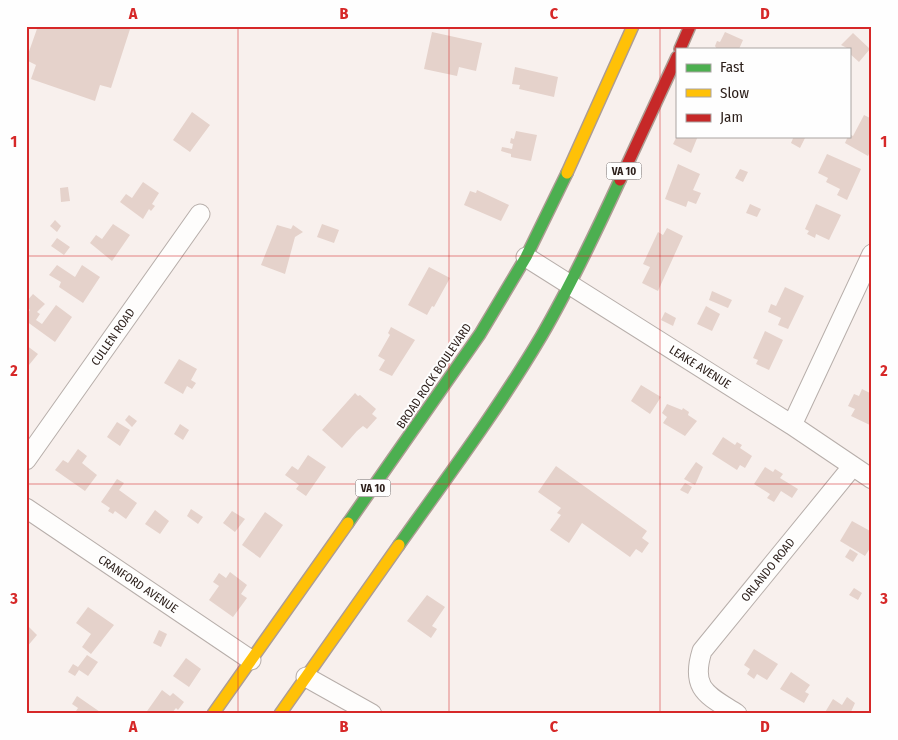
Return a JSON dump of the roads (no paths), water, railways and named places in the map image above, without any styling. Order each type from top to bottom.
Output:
[{"type":"main road","name":"BROAD ROCK BOULEVARD","points":[[213,714],[480,334],[526,257],[588,128],[633,26]]},
{"type":"main road","points":[[680,48],[690,26]]},
{"type":"main road","name":"VA 10","points":[[280,714],[493,412],[542,335],[586,253],[676,59]]},
{"type":"street","name":"CULLEN ROAD","points":[[26,460],[200,214]]},
{"type":"street","points":[[792,425],[872,254]]},
{"type":"street","name":"LEAKE AVENUE","points":[[526,257],[792,425],[872,479]]},
{"type":"street","name":"ORLANDO ROAD","points":[[737,714],[705,693],[698,678],[698,665],[702,651],[852,467]]},
{"type":"street","name":"CRANFORD AVENUE","points":[[26,508],[250,660]]},
{"type":"street","points":[[306,677],[372,714]]}]
